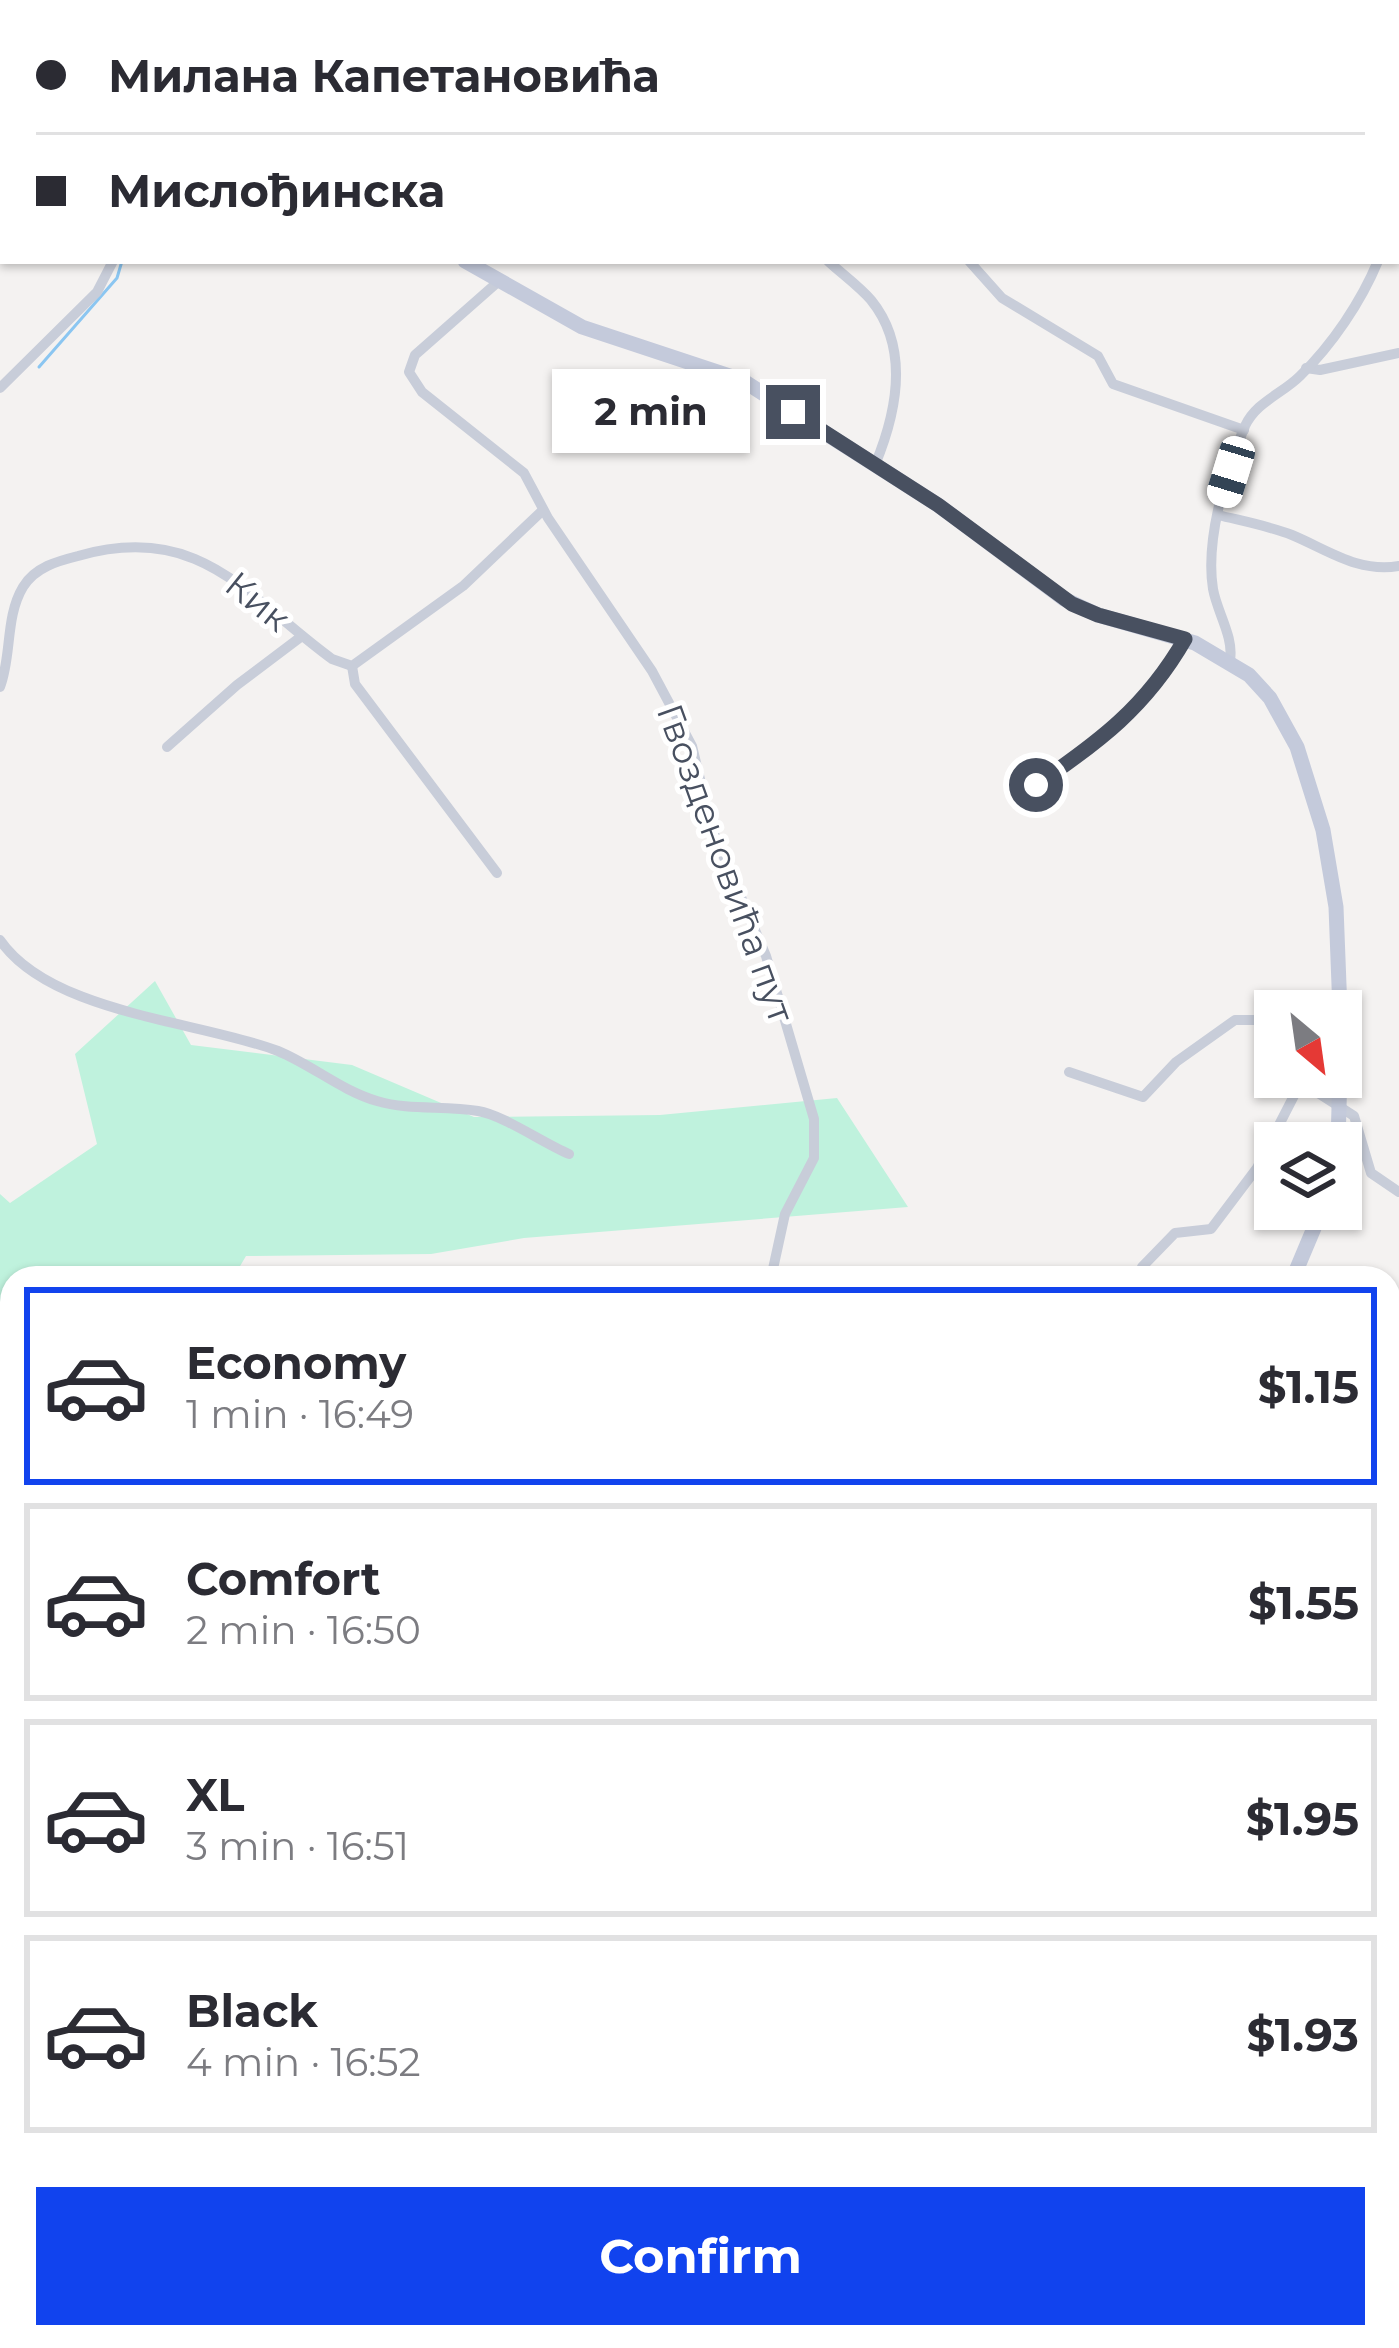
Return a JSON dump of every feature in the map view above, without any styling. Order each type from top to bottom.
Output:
[{"type":"main road","points":[[470,264],[596,333],[742,380],[938,505],[1072,604],[1185,639],[1230,660],[1270,698],[1306,772],[1332,868],[1339,990]]},
{"type":"main road","points":[[1340,1122],[1341,1098]]},
{"type":"main road","points":[[1298,1266],[1313,1230]]},
{"type":"street","points":[[0,388],[97,292],[111,264]]},
{"type":"street","points":[[831,264],[869,298],[893,345],[896,389],[875,465]]},
{"type":"street","points":[[972,264],[1002,298],[1098,356],[1113,384],[1244,430]]},
{"type":"street","points":[[1230,660],[1210,560],[1218,515],[1244,430],[1254,412],[1306,368],[1346,318],[1376,264]]},
{"type":"street","name":"Гвозденовића пут","points":[[499,281],[416,355],[410,372],[422,392],[524,473],[543,510],[674,706],[692,746],[722,857],[766,956],[814,1119],[814,1158],[785,1214],[774,1266]]},
{"type":"street","points":[[1306,368],[1320,370],[1399,353]]},
{"type":"street","points":[[497,873],[355,684],[352,666],[464,586],[543,510]]},
{"type":"street","points":[[1218,515],[1288,534],[1356,564],[1382,569],[1399,566]]},
{"type":"street","name":"Кик","points":[[0,687],[23,585],[50,564],[87,553],[158,549],[206,562],[228,573],[332,659],[352,666]]},
{"type":"street","points":[[167,748],[237,685],[302,637]]},
{"type":"street","points":[[1036,785],[1100,742],[1134,711],[1185,639]]},
{"type":"street","points":[[0,940],[52,982],[83,996],[277,1051],[376,1101],[432,1110],[481,1111],[569,1154]]},
{"type":"street","points":[[1069,1072],[1143,1097],[1176,1062],[1224,1026],[1254,1019]]},
{"type":"street","points":[[1143,1266],[1175,1233],[1211,1229],[1257,1168],[1301,1082],[1354,1116],[1371,1173],[1399,1192]]},
{"type":"green space","points":[[155,981],[191,1045],[352,1065],[474,1117],[660,1115],[837,1098],[908,1207],[524,1238],[431,1254],[246,1256],[240,1266],[0,1266],[0,1194],[10,1203],[97,1144],[75,1054]]},
{"type":"waterway","points":[[39,367],[117,278],[121,264]]},
{"type":"route","points":[[793,412],[938,505],[1072,604],[1185,639],[1134,711],[1100,742],[1036,785]]}]
